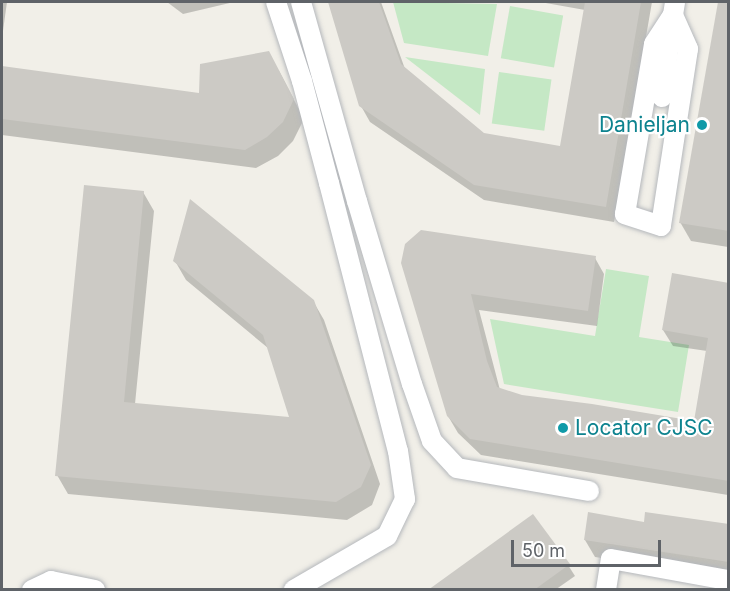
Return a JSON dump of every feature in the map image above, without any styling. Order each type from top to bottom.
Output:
[{"type":"lane","points":[[276,2],[302,81],[329,183],[398,451],[405,499],[387,536],[294,590]]},
{"type":"lane","points":[[301,2],[412,384],[432,441],[457,468],[589,491]]},
{"type":"lane","points":[[674,8],[688,49],[661,226],[625,214],[654,44],[674,8]]},
{"type":"lane","points":[[662,97],[674,8]]},
{"type":"lane","points":[[606,590],[611,559],[729,580]]},
{"type":"lane","points":[[32,590],[51,581],[95,590]]},
{"type":"green space","points":[[393,2],[497,4],[488,56],[404,43]]},
{"type":"green space","points":[[510,6],[563,15],[554,68],[501,58]]},
{"type":"green space","points":[[405,57],[485,69],[480,115]]},
{"type":"green space","points":[[499,72],[551,79],[544,131],[492,123]]},
{"type":"green space","points":[[606,269],[649,276],[639,337],[689,345],[678,412],[504,384],[490,319],[595,336]]},
{"type":"building","points":[[328,2],[379,2],[401,64],[484,133],[560,146],[585,2],[641,2],[606,207],[474,185],[359,106]]},
{"type":"building","points":[[718,2],[729,2],[729,231],[679,223]]},
{"type":"building","points":[[269,51],[294,99],[283,122],[267,137],[245,150],[2,119],[2,66],[199,93],[200,64]]},
{"type":"building","points":[[84,185],[144,191],[124,402],[289,417],[263,335],[173,261],[190,199],[314,300],[371,465],[361,487],[336,502],[55,476]]},
{"type":"building","points":[[421,230],[596,256],[588,311],[471,294],[487,361],[497,387],[522,395],[694,421],[708,338],[662,330],[672,273],[729,283],[729,481],[470,439],[447,416],[401,263],[405,244]]},
{"type":"building","points":[[588,512],[644,522],[645,512],[729,524],[729,562],[584,540]]},
{"type":"building","points":[[533,514],[570,564],[534,590],[428,590]]},
{"type":"place","name":"Danieljan","points":[[702,125]]},
{"type":"place","name":"Locator CJSC","points":[[563,428]]}]
